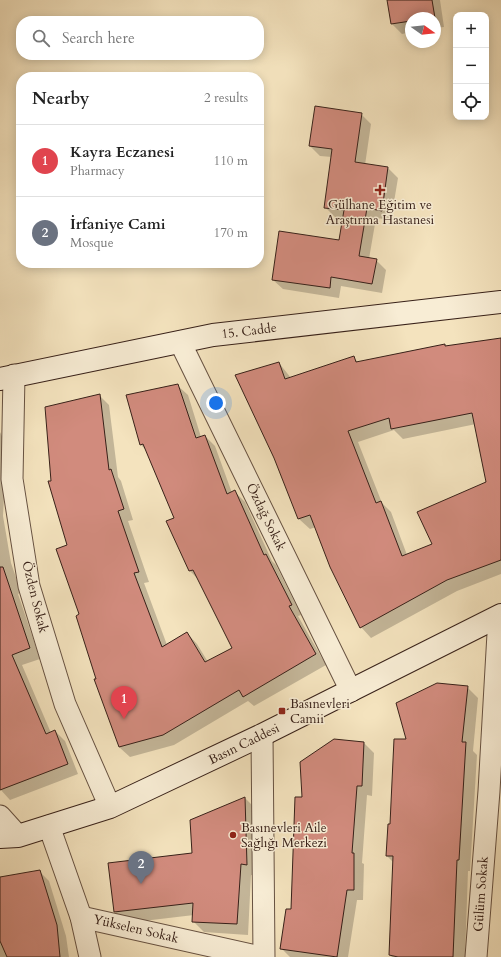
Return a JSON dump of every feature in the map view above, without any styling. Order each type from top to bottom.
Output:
[{"type":"street","name":"15. Cadde","points":[[7,377],[213,335],[501,302]]},
{"type":"street","name":"Özdağ Sokak","points":[[180,342],[351,691]]},
{"type":"street","name":"Özden Sokak","points":[[7,377],[12,479],[29,586],[66,704],[110,808]]},
{"type":"street","name":"Basın Caddesi","points":[[9,836],[110,808],[351,691],[500,615]]},
{"type":"street","name":"Gülüm Sokak","points":[[476,957],[495,792],[500,615]]},
{"type":"street","points":[[262,735],[264,957]]},
{"type":"street","points":[[0,816],[9,836]]},
{"type":"street","points":[[49,826],[81,917],[90,957]]},
{"type":"street","name":"Yükselen Sokak","points":[[81,917],[260,957]]},
{"type":"building","points":[[387,0],[432,0],[434,12],[405,12],[405,22],[391,24]]},
{"type":"building","points":[[315,106],[362,113],[355,162],[388,167],[382,211],[367,208],[359,256],[377,259],[372,284],[331,277],[330,288],[272,280],[279,231],[339,240],[344,210],[324,208],[332,149],[309,146]]},
{"type":"building","points":[[501,338],[501,560],[447,580],[360,628],[330,567],[310,515],[298,519],[274,458],[235,375],[279,362],[285,379],[354,356],[356,362],[445,344],[445,346]],"holes":[[[472,413],[486,482],[417,512],[432,544],[402,556],[381,501],[376,503],[348,431],[389,418],[391,429]]]},
{"type":"building","points":[[178,384],[196,438],[205,435],[227,494],[235,490],[264,555],[266,554],[292,605],[289,606],[316,654],[243,697],[239,690],[163,735],[119,747],[94,679],[96,679],[76,616],[79,614],[56,549],[67,545],[48,481],[51,481],[45,407],[100,394],[109,470],[111,469],[124,509],[118,511],[139,572],[134,573],[162,647],[187,632],[205,662],[232,648],[193,570],[189,571],[166,521],[174,518],[143,444],[140,445],[126,395]]},
{"type":"building","points":[[0,567],[3,567],[30,648],[12,655],[46,734],[55,730],[68,764],[0,790]]},
{"type":"building","points":[[437,683],[468,686],[462,742],[466,742],[459,860],[457,860],[453,957],[398,957],[389,955],[393,856],[386,856],[388,824],[390,824],[394,739],[406,739],[396,703]]},
{"type":"building","points":[[334,739],[364,742],[362,786],[357,786],[352,853],[354,853],[354,890],[347,890],[337,957],[280,949],[286,909],[291,909],[295,797],[302,797],[300,762]]},
{"type":"building","points":[[245,797],[247,865],[241,864],[237,924],[192,922],[193,903],[114,912],[108,863],[192,853],[190,820]]},
{"type":"building","points":[[40,870],[57,925],[60,957],[7,957],[0,941],[0,877]]},
{"type":"place","name":"Gülhane Eğitim ve Araştırma Hastanesi","points":[[380,190]]},
{"type":"place","name":"Basınevleri Camii","points":[[282,711]]},
{"type":"place","name":"Kayra Eczanesi","points":[[124,719]]},
{"type":"place","name":"Basınevleri Aile Sağlığı Merkezi","points":[[233,835]]},
{"type":"place","name":"İrfaniye Cami","points":[[141,884]]}]
